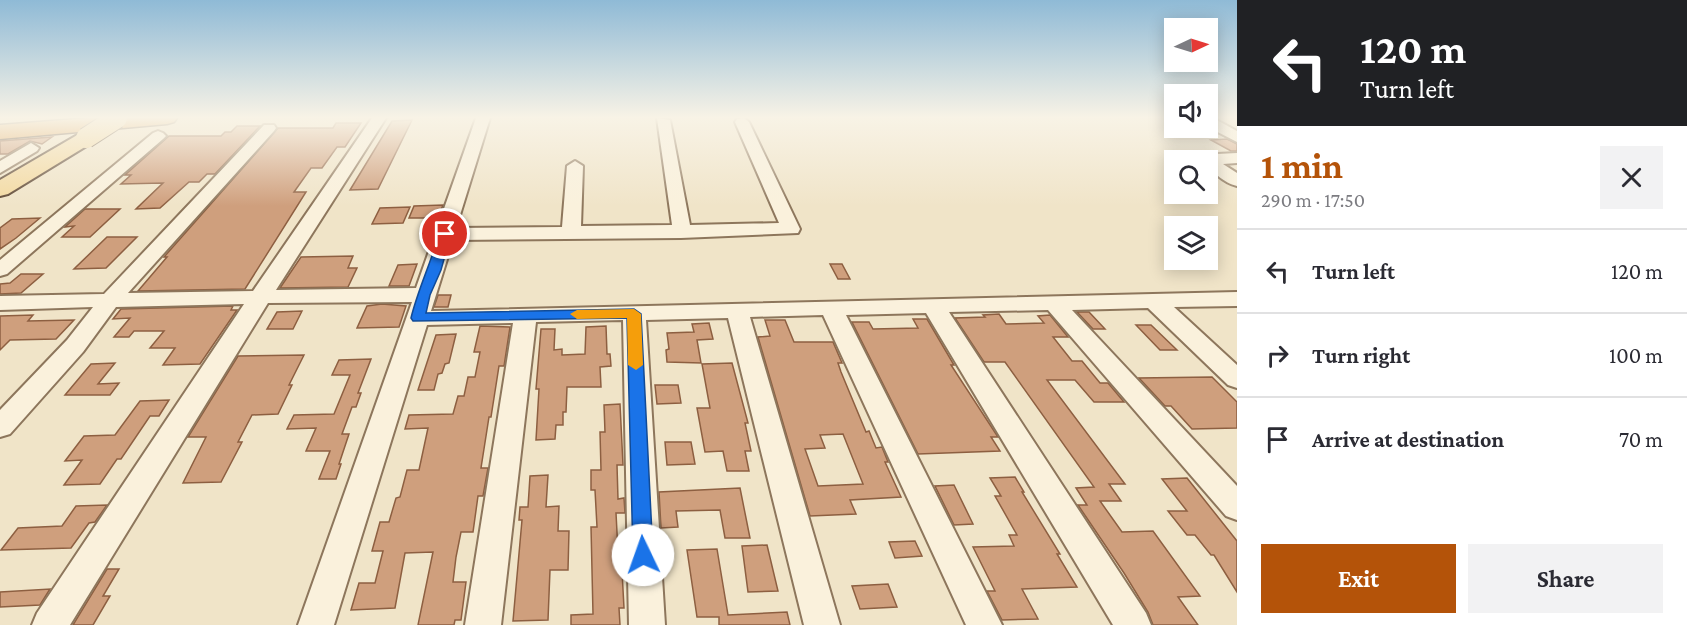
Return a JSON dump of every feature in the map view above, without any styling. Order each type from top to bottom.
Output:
[{"type":"main road","points":[[0,189],[71,147]]},
{"type":"street","points":[[0,270],[139,147]]},
{"type":"street","points":[[0,427],[75,346],[111,299],[251,147]]},
{"type":"street","points":[[50,625],[311,218],[359,147]]},
{"type":"street","points":[[316,625],[435,270],[473,147]]},
{"type":"street","points":[[668,147],[681,218],[681,232]]},
{"type":"street","points":[[445,234],[791,230],[753,147]]},
{"type":"street","points":[[0,155],[25,152],[0,168]]},
{"type":"street","points":[[1237,158],[1217,159],[1213,162],[1237,181]]},
{"type":"street","points":[[571,234],[575,166]]},
{"type":"street","points":[[0,303],[261,297],[526,315],[1237,299]]},
{"type":"street","points":[[1153,300],[1237,379]]},
{"type":"street","points":[[1053,302],[1237,507]]},
{"type":"street","points":[[934,307],[1133,625]]},
{"type":"street","points":[[831,308],[984,625]]},
{"type":"street","points":[[736,311],[742,324],[822,625]]},
{"type":"street","points":[[634,314],[647,625]]},
{"type":"street","points":[[483,625],[526,315]]},
{"type":"building","points":[[0,147],[20,147],[8,154],[0,154]]},
{"type":"building","points":[[156,147],[240,147],[215,174],[207,174],[199,182],[189,182],[160,208],[136,209],[163,183],[121,184],[131,175],[125,175]]},
{"type":"building","points":[[261,147],[337,147],[322,168],[311,168],[294,192],[306,192],[245,289],[138,291],[167,257],[164,257]]},
{"type":"building","points":[[376,147],[399,147],[378,189],[350,190]]},
{"type":"building","points":[[1224,147],[1237,147],[1237,151]]},
{"type":"building","points":[[443,205],[438,218],[409,218],[414,206]]},
{"type":"building","points":[[410,207],[403,223],[372,224],[380,208]]},
{"type":"building","points":[[85,209],[120,209],[90,237],[62,237],[74,226],[65,227]]},
{"type":"building","points":[[40,218],[0,249],[0,228],[12,219]]},
{"type":"building","points":[[107,237],[137,237],[106,268],[74,269]]},
{"type":"building","points":[[353,256],[348,268],[357,268],[348,287],[280,288],[301,257]]},
{"type":"building","points":[[417,264],[409,286],[389,286],[398,265]]},
{"type":"building","points":[[830,264],[842,264],[850,279],[838,279]]},
{"type":"building","points":[[21,274],[43,274],[21,293],[0,294],[0,284],[10,283]]},
{"type":"building","points":[[438,295],[451,295],[448,307],[434,307]]},
{"type":"building","points":[[382,304],[406,306],[399,327],[357,328],[367,306]]},
{"type":"building","points":[[233,306],[231,310],[237,310],[200,364],[163,365],[175,348],[150,348],[164,331],[134,331],[129,337],[114,337],[130,318],[113,319],[121,309]]},
{"type":"building","points":[[302,311],[293,329],[267,329],[277,312]]},
{"type":"building","points":[[1077,312],[1089,312],[1105,329],[1093,329]]},
{"type":"building","points":[[999,314],[1006,324],[1044,323],[1038,316],[1050,315],[1068,337],[1053,337],[1072,361],[1082,361],[1100,383],[1108,383],[1124,402],[1094,402],[1075,380],[1047,380],[1125,484],[1109,484],[1121,501],[1100,501],[1122,532],[1153,531],[1200,596],[1178,597],[1198,625],[1153,625],[1148,612],[1124,573],[1078,505],[1087,505],[1076,488],[1094,487],[1005,362],[984,362],[955,318]]},
{"type":"building","points":[[33,315],[28,321],[74,320],[56,339],[10,340],[0,350],[0,316]]},
{"type":"building","points":[[913,319],[927,319],[954,365],[951,365],[998,437],[991,437],[1000,451],[918,454],[852,322],[869,322],[873,329],[918,328]]},
{"type":"building","points":[[765,320],[785,320],[794,342],[833,342],[842,363],[838,363],[841,372],[866,432],[869,431],[876,448],[882,447],[888,462],[885,462],[901,497],[850,500],[856,514],[810,516],[758,337],[770,336]],"holes":[[[843,434],[863,484],[818,486],[805,449],[825,448],[820,435]]]},
{"type":"building","points":[[709,323],[713,339],[697,340],[701,363],[667,362],[666,350],[669,349],[667,333],[694,332],[692,324]]},
{"type":"building","points":[[1136,325],[1151,325],[1177,350],[1160,350]]},
{"type":"building","points":[[480,326],[510,327],[504,366],[499,366],[491,417],[489,417],[481,468],[488,468],[483,496],[478,496],[473,532],[461,532],[456,557],[453,582],[466,582],[461,620],[455,620],[454,625],[418,625],[433,552],[405,553],[395,608],[351,610],[359,583],[375,583],[383,551],[372,551],[380,522],[389,522],[396,498],[400,497],[407,470],[419,470],[428,428],[405,429],[409,415],[453,414],[458,396],[464,396],[468,377],[475,377],[480,352],[474,352]]},
{"type":"building","points":[[606,326],[607,354],[610,354],[611,366],[600,367],[601,387],[567,387],[563,425],[556,425],[555,439],[536,440],[539,389],[536,389],[541,329],[555,329],[554,350],[562,349],[562,355],[585,354],[586,327]]},
{"type":"building","points":[[456,334],[449,363],[445,364],[442,373],[438,374],[434,390],[418,390],[436,335]]},
{"type":"building","points":[[304,355],[278,414],[252,415],[238,442],[242,442],[221,482],[183,483],[206,437],[188,437],[238,356]]},
{"type":"building","points":[[371,359],[358,393],[361,393],[356,407],[352,407],[342,434],[349,434],[336,479],[319,479],[330,451],[306,451],[316,428],[287,429],[294,415],[334,414],[350,375],[332,375],[339,360]]},
{"type":"building","points":[[115,363],[98,384],[119,383],[110,395],[65,395],[91,364]]},
{"type":"building","points":[[732,363],[748,423],[745,423],[751,451],[745,451],[749,471],[727,471],[723,451],[705,452],[697,408],[710,408],[702,364]]},
{"type":"building","points":[[1212,377],[1237,402],[1237,428],[1192,429],[1171,406],[1165,406],[1139,378]]},
{"type":"building","points":[[655,385],[678,385],[681,403],[657,404]]},
{"type":"building","points":[[169,400],[159,416],[150,416],[121,459],[117,459],[100,484],[64,485],[82,460],[65,461],[84,436],[115,435],[140,401]]},
{"type":"building","points":[[620,404],[623,465],[617,465],[618,499],[624,498],[625,513],[616,513],[619,571],[622,571],[624,608],[619,608],[620,625],[571,625],[571,615],[593,614],[591,527],[597,527],[595,490],[591,490],[591,470],[601,470],[600,432],[605,432],[604,405]]},
{"type":"building","points":[[665,442],[691,442],[695,464],[667,465]]},
{"type":"building","points":[[548,475],[546,507],[559,506],[558,531],[569,531],[568,570],[550,570],[548,620],[513,621],[522,520],[519,520],[520,507],[528,507],[530,476]]},
{"type":"building","points":[[1015,477],[1077,587],[1022,589],[1038,619],[1002,620],[987,591],[995,591],[973,547],[1014,546],[1009,535],[1017,535],[995,496],[1001,496],[990,478]]},
{"type":"building","points":[[1187,478],[1237,541],[1237,592],[1214,555],[1211,555],[1195,535],[1187,535],[1168,511],[1187,511],[1162,479]]},
{"type":"building","points":[[954,485],[973,524],[954,525],[935,486]]},
{"type":"building","points":[[740,488],[750,538],[725,538],[720,510],[676,511],[678,527],[661,528],[659,492]]},
{"type":"building","points":[[107,505],[95,522],[89,523],[71,548],[1,550],[18,528],[62,526],[76,506]]},
{"type":"building","points":[[915,541],[922,556],[895,558],[889,542]]},
{"type":"building","points":[[767,545],[778,591],[748,592],[742,546]]},
{"type":"building","points":[[717,549],[728,615],[787,612],[790,625],[719,625],[719,617],[697,617],[687,550]]},
{"type":"building","points":[[107,569],[119,569],[103,596],[110,596],[93,625],[73,625]]},
{"type":"building","points":[[888,584],[897,607],[860,609],[852,586]]},
{"type":"building","points":[[50,589],[40,605],[0,607],[0,592]]},
{"type":"slow traffic","points":[[577,314],[634,314],[636,365]]},
{"type":"route","points":[[445,234],[435,270],[423,295],[418,318],[634,314],[643,555]]}]
